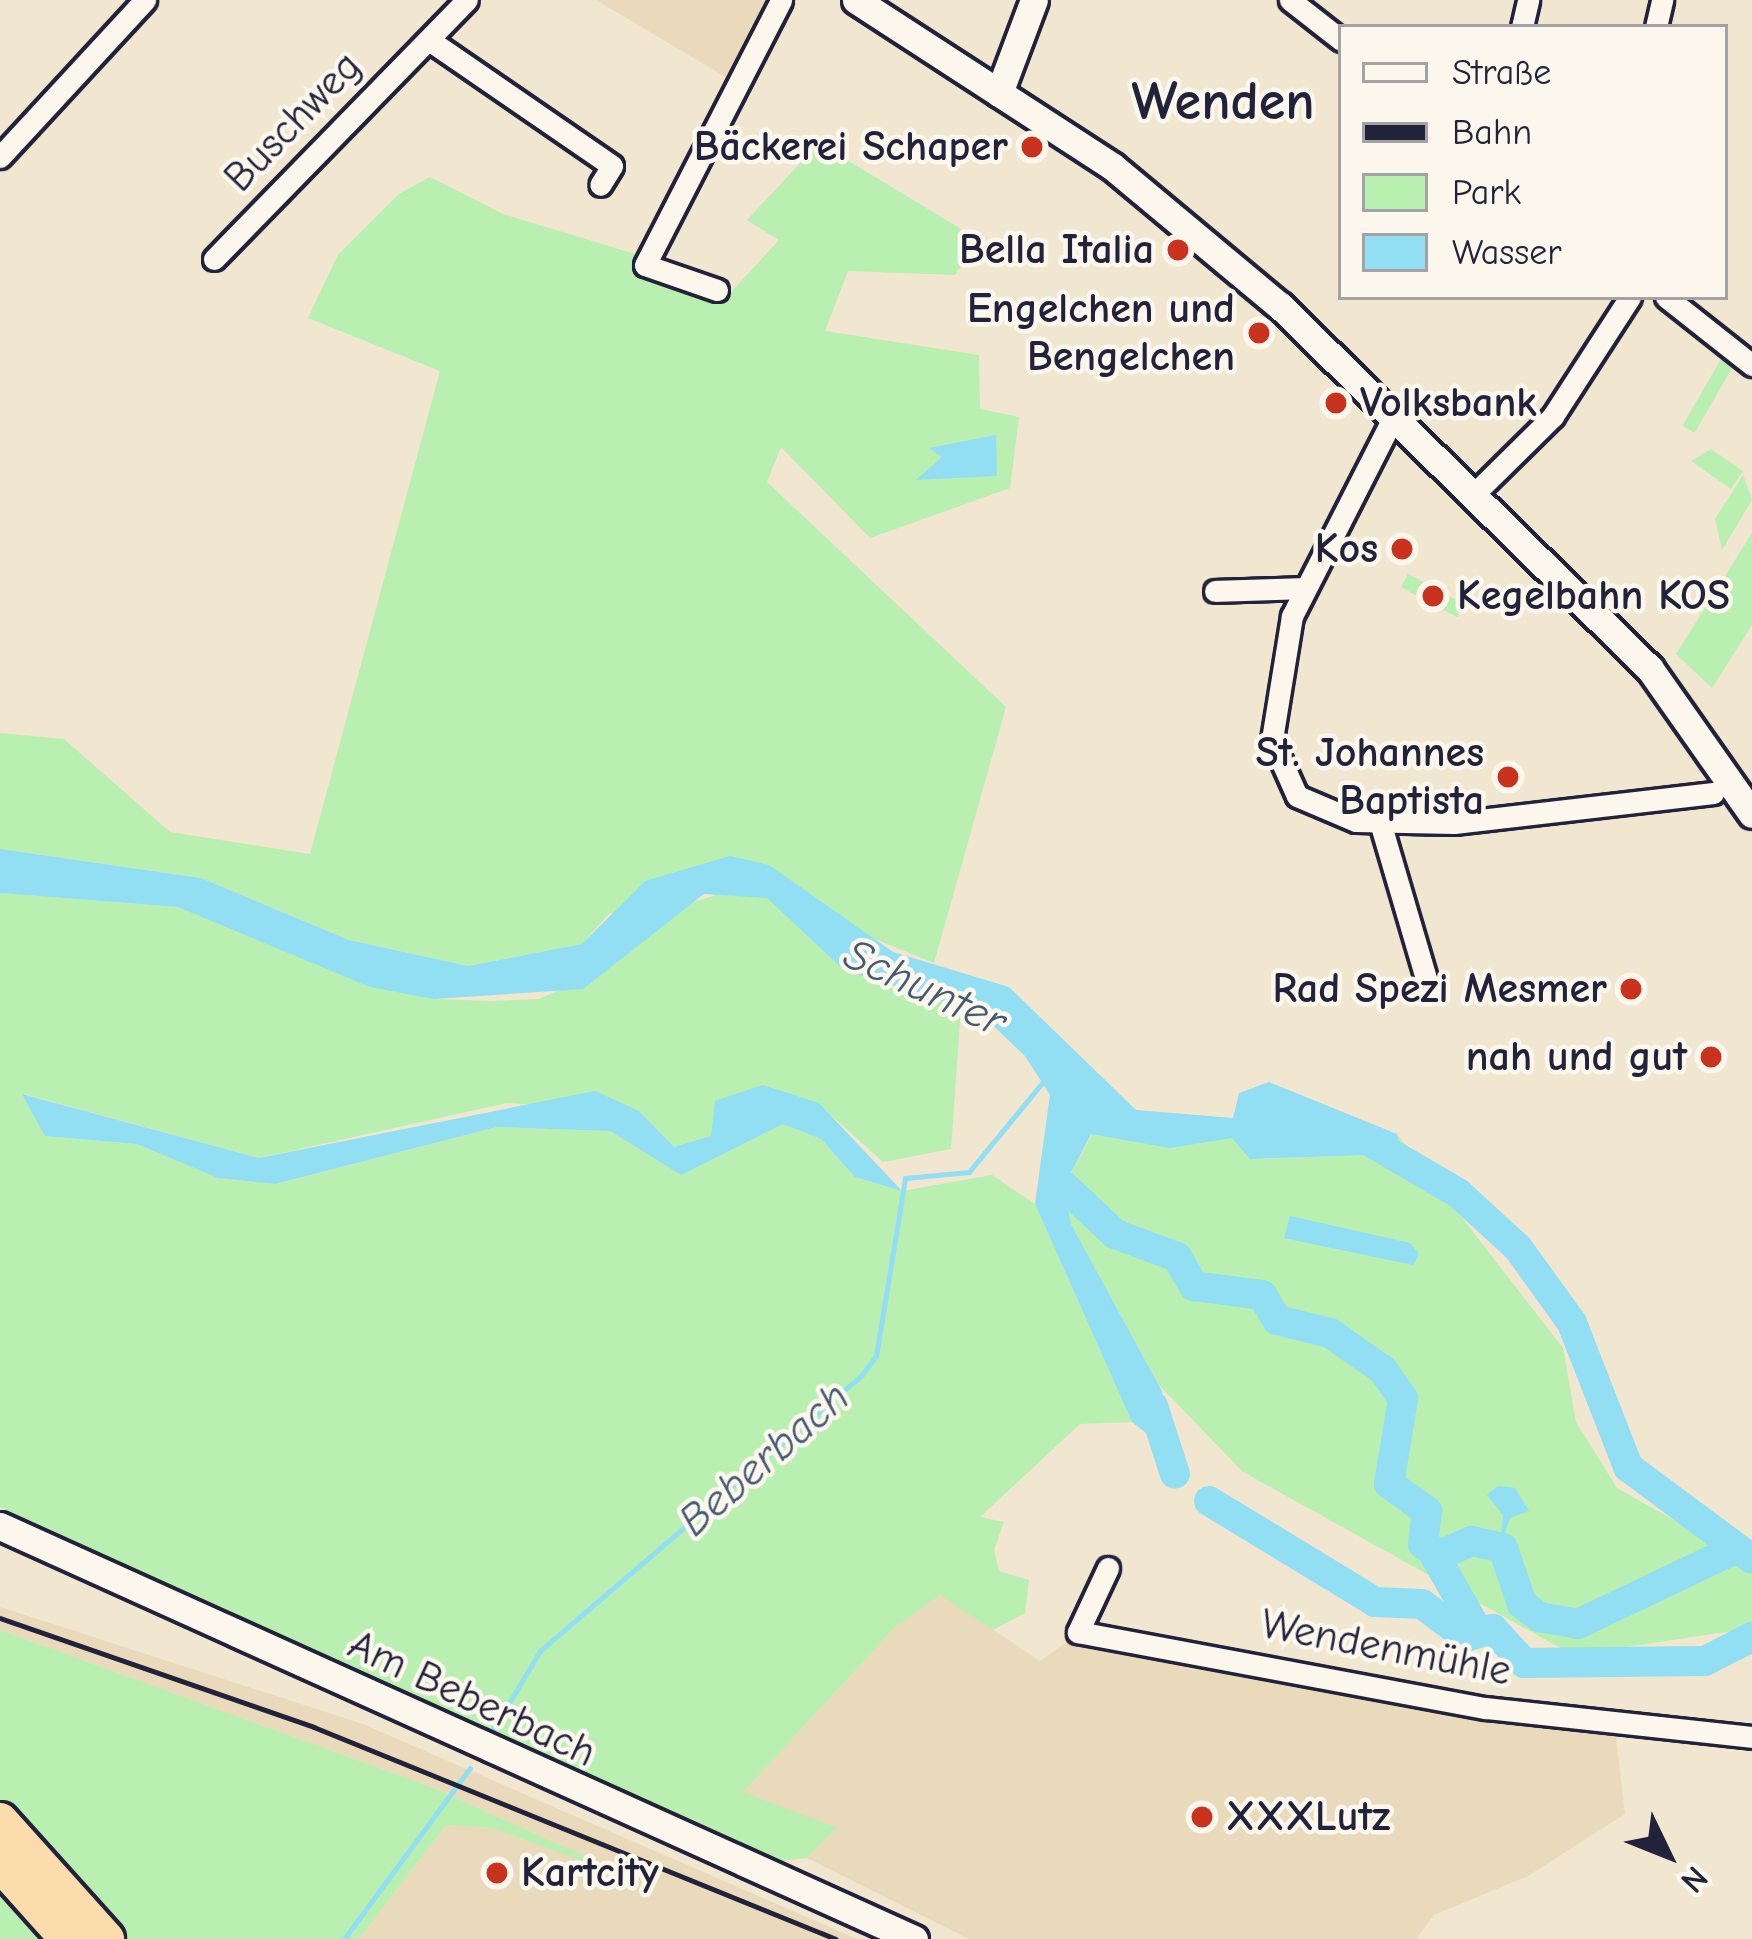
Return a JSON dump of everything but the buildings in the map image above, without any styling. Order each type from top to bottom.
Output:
[{"type":"highway","points":[[0,1821],[106,1939]]},
{"type":"highway","points":[[0,1863],[68,1939]]},
{"type":"main road","points":[[856,0],[999,93],[1218,249],[1474,494],[1677,700],[1752,814]]},
{"type":"main road","points":[[999,93],[1034,0]]},
{"type":"main road","name":"Am Beberbach","points":[[0,1526],[914,1939]]},
{"type":"street","points":[[0,157],[146,0]]},
{"type":"street","name":"Buschweg","points":[[214,259],[467,0]]},
{"type":"street","points":[[717,290],[645,265],[781,0]]},
{"type":"street","points":[[1290,0],[1338,38]]},
{"type":"street","points":[[429,40],[612,166],[600,185]]},
{"type":"street","points":[[1474,494],[1553,416],[1628,300]]},
{"type":"street","points":[[1670,300],[1752,365]]},
{"type":"street","points":[[1394,416],[1304,588],[1275,708],[1278,762],[1306,804],[1380,822],[1500,822],[1713,793]]},
{"type":"street","points":[[1215,591],[1304,588]]},
{"type":"street","points":[[1380,822],[1430,989]]},
{"type":"street","name":"Wendenmühle","points":[[1108,1568],[1078,1631],[1486,1708],[1752,1737]]},
{"type":"shaded area","points":[[596,0],[776,0],[734,82]]},
{"type":"shaded area","points":[[940,1594],[1040,1661],[1075,1636],[1616,1736],[1625,1814],[1528,1876],[1434,1915],[1416,1939],[969,1939],[807,1858],[836,1829],[742,1793],[897,1625]]},
{"type":"shaded area","points":[[0,1607],[363,1724],[857,1939],[359,1939],[446,1825],[492,1828],[625,1875],[434,1788],[0,1630]]},
{"type":"green space","points":[[819,143],[979,240],[955,275],[848,271],[825,331],[979,355],[980,409],[1019,417],[1010,488],[870,538],[781,447],[767,482],[1006,707],[934,963],[845,927],[769,865],[609,914],[582,944],[468,966],[349,940],[201,878],[0,849],[0,733],[64,739],[170,832],[310,854],[440,371],[308,318],[338,255],[399,194],[430,177],[503,214],[642,256],[638,269],[721,303],[779,240],[747,220]]},
{"type":"green space","points":[[1721,359],[1733,366],[1695,433],[1682,426]]},
{"type":"green space","points":[[1711,449],[1743,471],[1731,489],[1691,461]]},
{"type":"green space","points":[[1743,475],[1752,500],[1722,550],[1715,519]]},
{"type":"green space","points":[[1752,533],[1752,625],[1712,688],[1676,654]]},
{"type":"green space","name":"Kegelbahn KOS","points":[[1408,574],[1465,604],[1457,617],[1401,587]]},
{"type":"green space","points":[[731,890],[767,897],[872,983],[961,1007],[951,1149],[883,1162],[819,1104],[718,1120],[711,1137],[673,1148],[639,1111],[507,1103],[259,1158],[24,1094],[45,1136],[137,1144],[218,1178],[276,1184],[497,1127],[610,1131],[681,1175],[783,1124],[821,1139],[855,1177],[902,1191],[992,1175],[1035,1204],[1132,1422],[1080,1424],[980,1517],[1004,1522],[994,1550],[999,1571],[1029,1580],[1025,1613],[993,1630],[940,1595],[897,1625],[743,1792],[837,1828],[807,1858],[775,1862],[0,1507],[0,893],[178,907],[434,999],[492,1001],[539,999],[611,967],[676,908]]},
{"type":"green space","points":[[1092,1134],[1232,1138],[1259,1159],[1401,1154],[1397,1134],[1563,1348],[1576,1422],[1617,1488],[1752,1564],[1752,1628],[1573,1655],[1243,1472],[1159,1385],[1071,1224],[1064,1186]]},
{"type":"green space","points":[[0,1630],[434,1788],[646,1884],[492,1828],[446,1825],[359,1939],[0,1939]]},
{"type":"water","points":[[996,435],[997,476],[916,480],[942,457],[929,448]]},
{"type":"water","points":[[0,849],[201,878],[349,940],[468,966],[582,944],[645,881],[730,856],[769,865],[893,952],[1009,987],[1136,1110],[1233,1118],[1239,1093],[1269,1082],[1397,1134],[1402,1154],[1250,1159],[1232,1138],[1170,1148],[1091,1134],[1064,1186],[1071,1224],[1162,1391],[1164,1447],[1132,1422],[1035,1204],[1050,1095],[1025,1056],[981,1014],[844,970],[767,898],[704,894],[583,989],[434,999],[370,987],[178,907],[0,893]]},
{"type":"water","points":[[763,1085],[819,1103],[902,1191],[855,1177],[821,1139],[783,1124],[681,1175],[610,1131],[497,1127],[275,1184],[218,1178],[137,1144],[45,1136],[22,1094],[259,1158],[595,1091],[639,1111],[674,1147],[711,1136],[715,1101]]},
{"type":"water","points":[[1290,1216],[1410,1243],[1419,1254],[1413,1265],[1284,1238]]},
{"type":"water","points":[[1498,1486],[1515,1488],[1529,1511],[1510,1518],[1500,1548],[1503,1515],[1487,1495]]},
{"type":"waterway","name":"Beberbach","points":[[491,1733],[540,1651],[861,1376],[876,1356],[905,1178],[969,1172],[1043,1082]]},
{"type":"waterway","name":"Schunter","points":[[1369,1141],[1458,1193],[1518,1248],[1572,1323],[1628,1467],[1752,1559]]},
{"type":"waterway","points":[[1064,1186],[1115,1234],[1177,1257],[1194,1286],[1262,1295],[1277,1320],[1330,1333],[1383,1370],[1403,1399],[1389,1484],[1427,1511],[1423,1544],[1440,1555],[1472,1541],[1503,1548],[1522,1604],[1539,1617],[1578,1624],[1733,1550]]},
{"type":"waterway","points":[[1153,1406],[1175,1474]]},
{"type":"waterway","points":[[1209,1501],[1375,1602],[1422,1604],[1466,1637],[1493,1629],[1524,1663],[1705,1661],[1752,1637]]},
{"type":"waterway","points":[[1434,1554],[1477,1630]]},
{"type":"waterway","name":"Beberbach","points":[[344,1939],[470,1768]]},
{"type":"railway","points":[[0,1618],[314,1727],[836,1939]]},
{"type":"place","name":"Bäckerei Schaper","points":[[1032,147]]},
{"type":"place","name":"Bella Italia","points":[[1178,250]]},
{"type":"place","name":"Engelchen und Bengelchen","points":[[1259,333]]},
{"type":"place","name":"Volksbank","points":[[1336,403]]},
{"type":"place","name":"Kos","points":[[1402,549]]},
{"type":"place","name":"Kegelbahn KOS","points":[[1433,596]]},
{"type":"place","name":"St. Johannes Baptista","points":[[1508,777]]},
{"type":"place","name":"Rad Spezi Mesmer","points":[[1631,989]]},
{"type":"place","name":"nah und gut","points":[[1711,1057]]},
{"type":"place","name":"XXXLutz","points":[[1202,1817]]},
{"type":"place","name":"Kartcity","points":[[497,1873]]},
{"type":"district","name":"Wenden","points":[[1223,102]]}]
